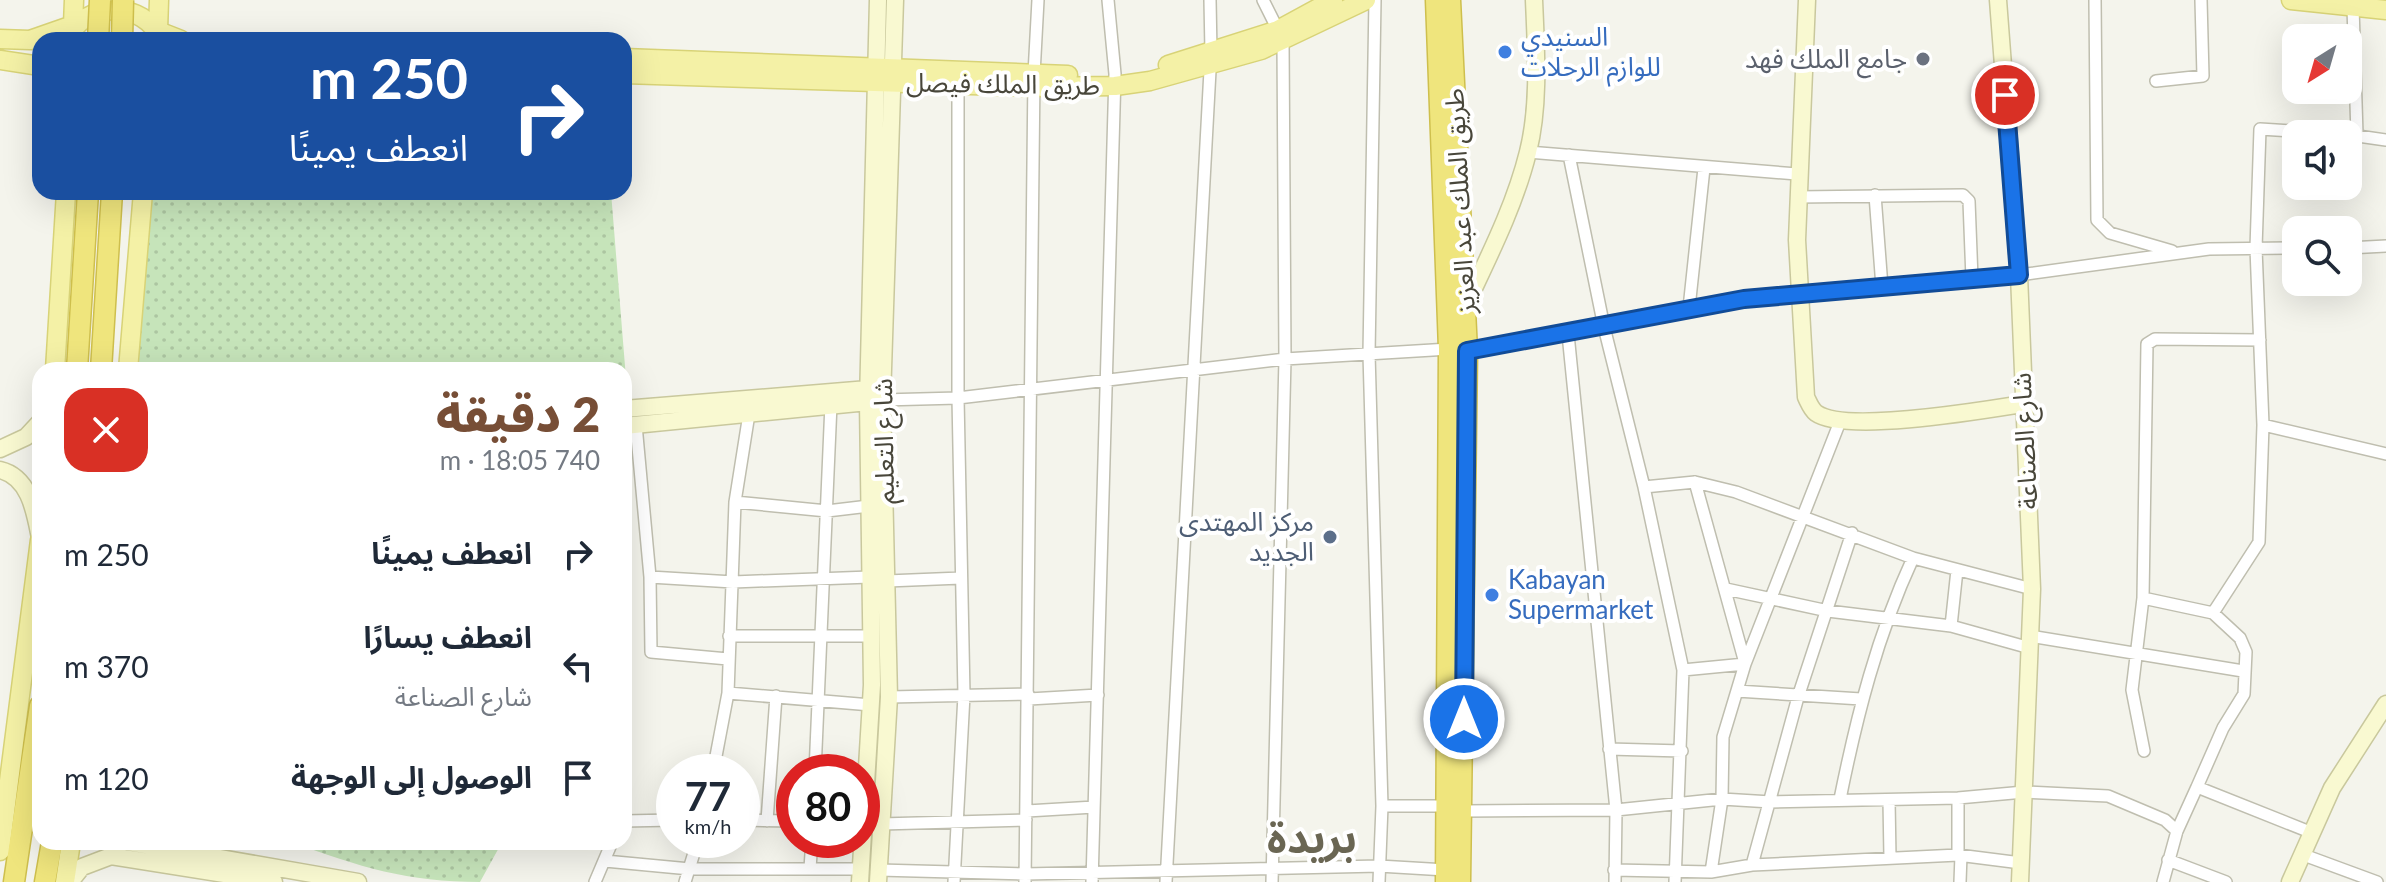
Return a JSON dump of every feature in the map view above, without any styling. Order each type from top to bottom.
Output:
[{"type":"highway","points":[[98,32],[100,0]]},
{"type":"highway","points":[[122,32],[123,0]]},
{"type":"highway","name":"طريق الملك عبد العزيز","points":[[1436,0],[1458,350],[1455,809],[1451,878]]},
{"type":"highway","name":"طريق الملك عبد العزيز","points":[[1450,0],[1466,307],[1458,350]]},
{"type":"highway","points":[[77,362],[88,200]]},
{"type":"highway","points":[[101,362],[112,200]]},
{"type":"highway","points":[[14,882],[32,760]]},
{"type":"highway","points":[[45,882],[51,850]]},
{"type":"main road","points":[[70,32],[74,0]]},
{"type":"main road","points":[[159,0],[160,32]]},
{"type":"main road","name":"طريق الملك فيصل","points":[[1281,36],[1333,0]]},
{"type":"main road","name":"طريق الملك فيصل","points":[[632,74],[883,75],[958,85],[1115,80],[1211,59],[1281,36],[1366,0]]},
{"type":"main road","points":[[2291,0],[2386,10]]},
{"type":"main road","points":[[70,32],[85,13],[101,6],[117,4],[148,18],[157,32]]},
{"type":"main road","points":[[0,39],[32,40]]},
{"type":"main road","name":"طريق الملك فيصل","points":[[632,59],[883,75],[1034,81]]},
{"type":"main road","points":[[0,60],[32,65]]},
{"type":"main road","points":[[55,362],[65,200]]},
{"type":"main road","points":[[129,362],[142,200]]},
{"type":"main road","points":[[0,851],[4,794],[32,596]]},
{"type":"main road","points":[[68,882],[70,850]]},
{"type":"street","name":"شارع التعليم","points":[[868,754],[871,636],[879,579],[869,506],[883,75],[878,0]]},
{"type":"street","name":"شارع التعليم","points":[[883,75],[895,0]]},
{"type":"street","points":[[1025,878],[1033,389],[1034,81],[1038,0]]},
{"type":"street","points":[[1092,876],[1109,382],[1115,80],[1108,0]]},
{"type":"street","points":[[1166,877],[1196,370],[1211,59],[1210,0]]},
{"type":"street","points":[[1263,0],[1281,36],[1285,359],[1272,882]]},
{"type":"street","points":[[1375,0],[1369,354],[1382,806],[1379,882]]},
{"type":"street","points":[[1466,307],[1499,234],[1528,152],[1536,76],[1534,0]]},
{"type":"street","points":[[1807,0],[1797,174],[1806,397],[1817,414],[1841,419],[1942,417],[2023,404]]},
{"type":"street","name":"شارع الصناعة","points":[[1998,0],[2019,275],[2032,589],[2020,882]]},
{"type":"street","points":[[2095,0],[2097,220],[2110,233],[2177,253]]},
{"type":"street","points":[[2156,81],[2203,76],[2201,0]]},
{"type":"street","points":[[2353,7],[2353,120]]},
{"type":"street","points":[[954,876],[954,823],[964,695],[958,398],[958,85]]},
{"type":"street","points":[[2213,613],[2259,542],[2263,425],[2256,248],[2260,129],[2282,130]]},
{"type":"street","points":[[2362,136],[2386,140]]},
{"type":"street","points":[[1528,152],[1797,174]]},
{"type":"street","points":[[1569,155],[1604,327],[1644,487],[1683,670],[1681,801],[1676,877]]},
{"type":"street","points":[[1689,308],[1704,168]]},
{"type":"street","points":[[1875,195],[1882,287]]},
{"type":"street","points":[[1797,197],[1963,195],[1969,201],[1972,279]]},
{"type":"street","points":[[2362,247],[2386,246]]},
{"type":"street","points":[[632,409],[873,397],[958,398],[1285,359],[1458,350],[1568,334],[1689,308],[2019,275],[2177,253],[2282,248]]},
{"type":"street","points":[[1568,334],[1616,810],[1614,876],[1676,877],[1752,865],[1960,855],[2021,863]]},
{"type":"street","points":[[2144,751],[2132,690],[2139,652],[2143,598],[2147,344],[2155,339],[2260,340]]},
{"type":"street","name":"شارع التعليم","points":[[873,397],[879,579],[889,697],[878,876]]},
{"type":"street","points":[[632,425],[749,414],[873,397]]},
{"type":"street","points":[[816,754],[831,404]]},
{"type":"street","points":[[716,754],[728,693],[735,502],[749,414]]},
{"type":"street","points":[[1711,872],[1722,799],[1723,737],[1745,664],[1805,518],[1841,419]]},
{"type":"street","points":[[2263,425],[2386,454]]},
{"type":"street","points":[[0,449],[26,437],[32,431]]},
{"type":"street","points":[[632,440],[650,577],[651,652],[728,659]]},
{"type":"street","points":[[0,470],[26,490],[32,500]]},
{"type":"street","points":[[1644,487],[1695,482],[1736,492],[1913,558],[2032,589]]},
{"type":"street","points":[[1695,482],[1745,664]]},
{"type":"street","points":[[735,502],[827,511],[869,506]]},
{"type":"street","points":[[1752,865],[1798,697],[1852,533]]},
{"type":"street","points":[[1840,799],[1861,699],[1886,615],[1913,558]]},
{"type":"street","points":[[1951,626],[1957,570]]},
{"type":"street","points":[[650,577],[733,582],[823,577],[961,578]]},
{"type":"street","points":[[1726,589],[1828,611],[1886,615],[2030,642],[2139,652],[2243,671]]},
{"type":"street","points":[[2143,598],[2213,613],[2240,638],[2246,652],[2244,694],[2223,728],[2188,814],[2177,831],[2163,882]]},
{"type":"street","points":[[729,636],[871,636]]},
{"type":"street","points":[[1683,670],[1745,664]]},
{"type":"street","points":[[1737,691],[1861,699]]},
{"type":"street","points":[[728,693],[871,705]]},
{"type":"street","points":[[889,697],[1098,695]]},
{"type":"street","points":[[767,821],[776,696]]},
{"type":"street","points":[[2290,882],[2332,788],[2385,710]]},
{"type":"street","points":[[1609,749],[1682,751]]},
{"type":"street","points":[[2197,787],[2310,832]]},
{"type":"street","points":[[1382,806],[1616,810],[1722,799],[1771,802],[1889,800],[2024,792],[2108,796],[2165,820],[2177,831]]},
{"type":"street","points":[[1958,798],[1960,882]]},
{"type":"street","points":[[1889,800],[1890,858]]},
{"type":"street","points":[[881,824],[954,823],[1094,807]]},
{"type":"street","points":[[632,821],[656,820]]},
{"type":"street","points":[[760,821],[776,821]]},
{"type":"street","points":[[174,850],[358,882]]},
{"type":"street","points":[[595,882],[609,850]]},
{"type":"street","points":[[2301,854],[2377,882]]},
{"type":"street","points":[[68,882],[82,867],[111,856],[225,877],[274,882]]},
{"type":"street","points":[[685,882],[693,858]]},
{"type":"street","points":[[810,868],[811,858]]},
{"type":"street","points":[[2168,860],[2226,882]]},
{"type":"street","points":[[605,861],[690,869],[810,868],[861,876]]},
{"type":"street","points":[[878,876],[1166,877],[1273,867],[1379,866],[1451,878]]},
{"type":"green space","points":[[152,200],[612,200],[625,362],[137,362]]},
{"type":"green space","points":[[315,850],[498,850],[480,882],[407,876]]},
{"type":"place","name":"السنيدي للوازم الرحلات","points":[[1505,52]]},
{"type":"place","name":"جامع الملك فهد","points":[[1923,59]]},
{"type":"place","name":"مركز المهتدى الجديد","points":[[1330,537]]},
{"type":"place","name":"Kabayan Supermarket","points":[[1492,595]]},
{"type":"district","name":"بريدة","points":[[1312,838]]},
{"type":"route","points":[[1464,719],[1467,351],[1744,299],[2019,275],[2005,95]]}]
